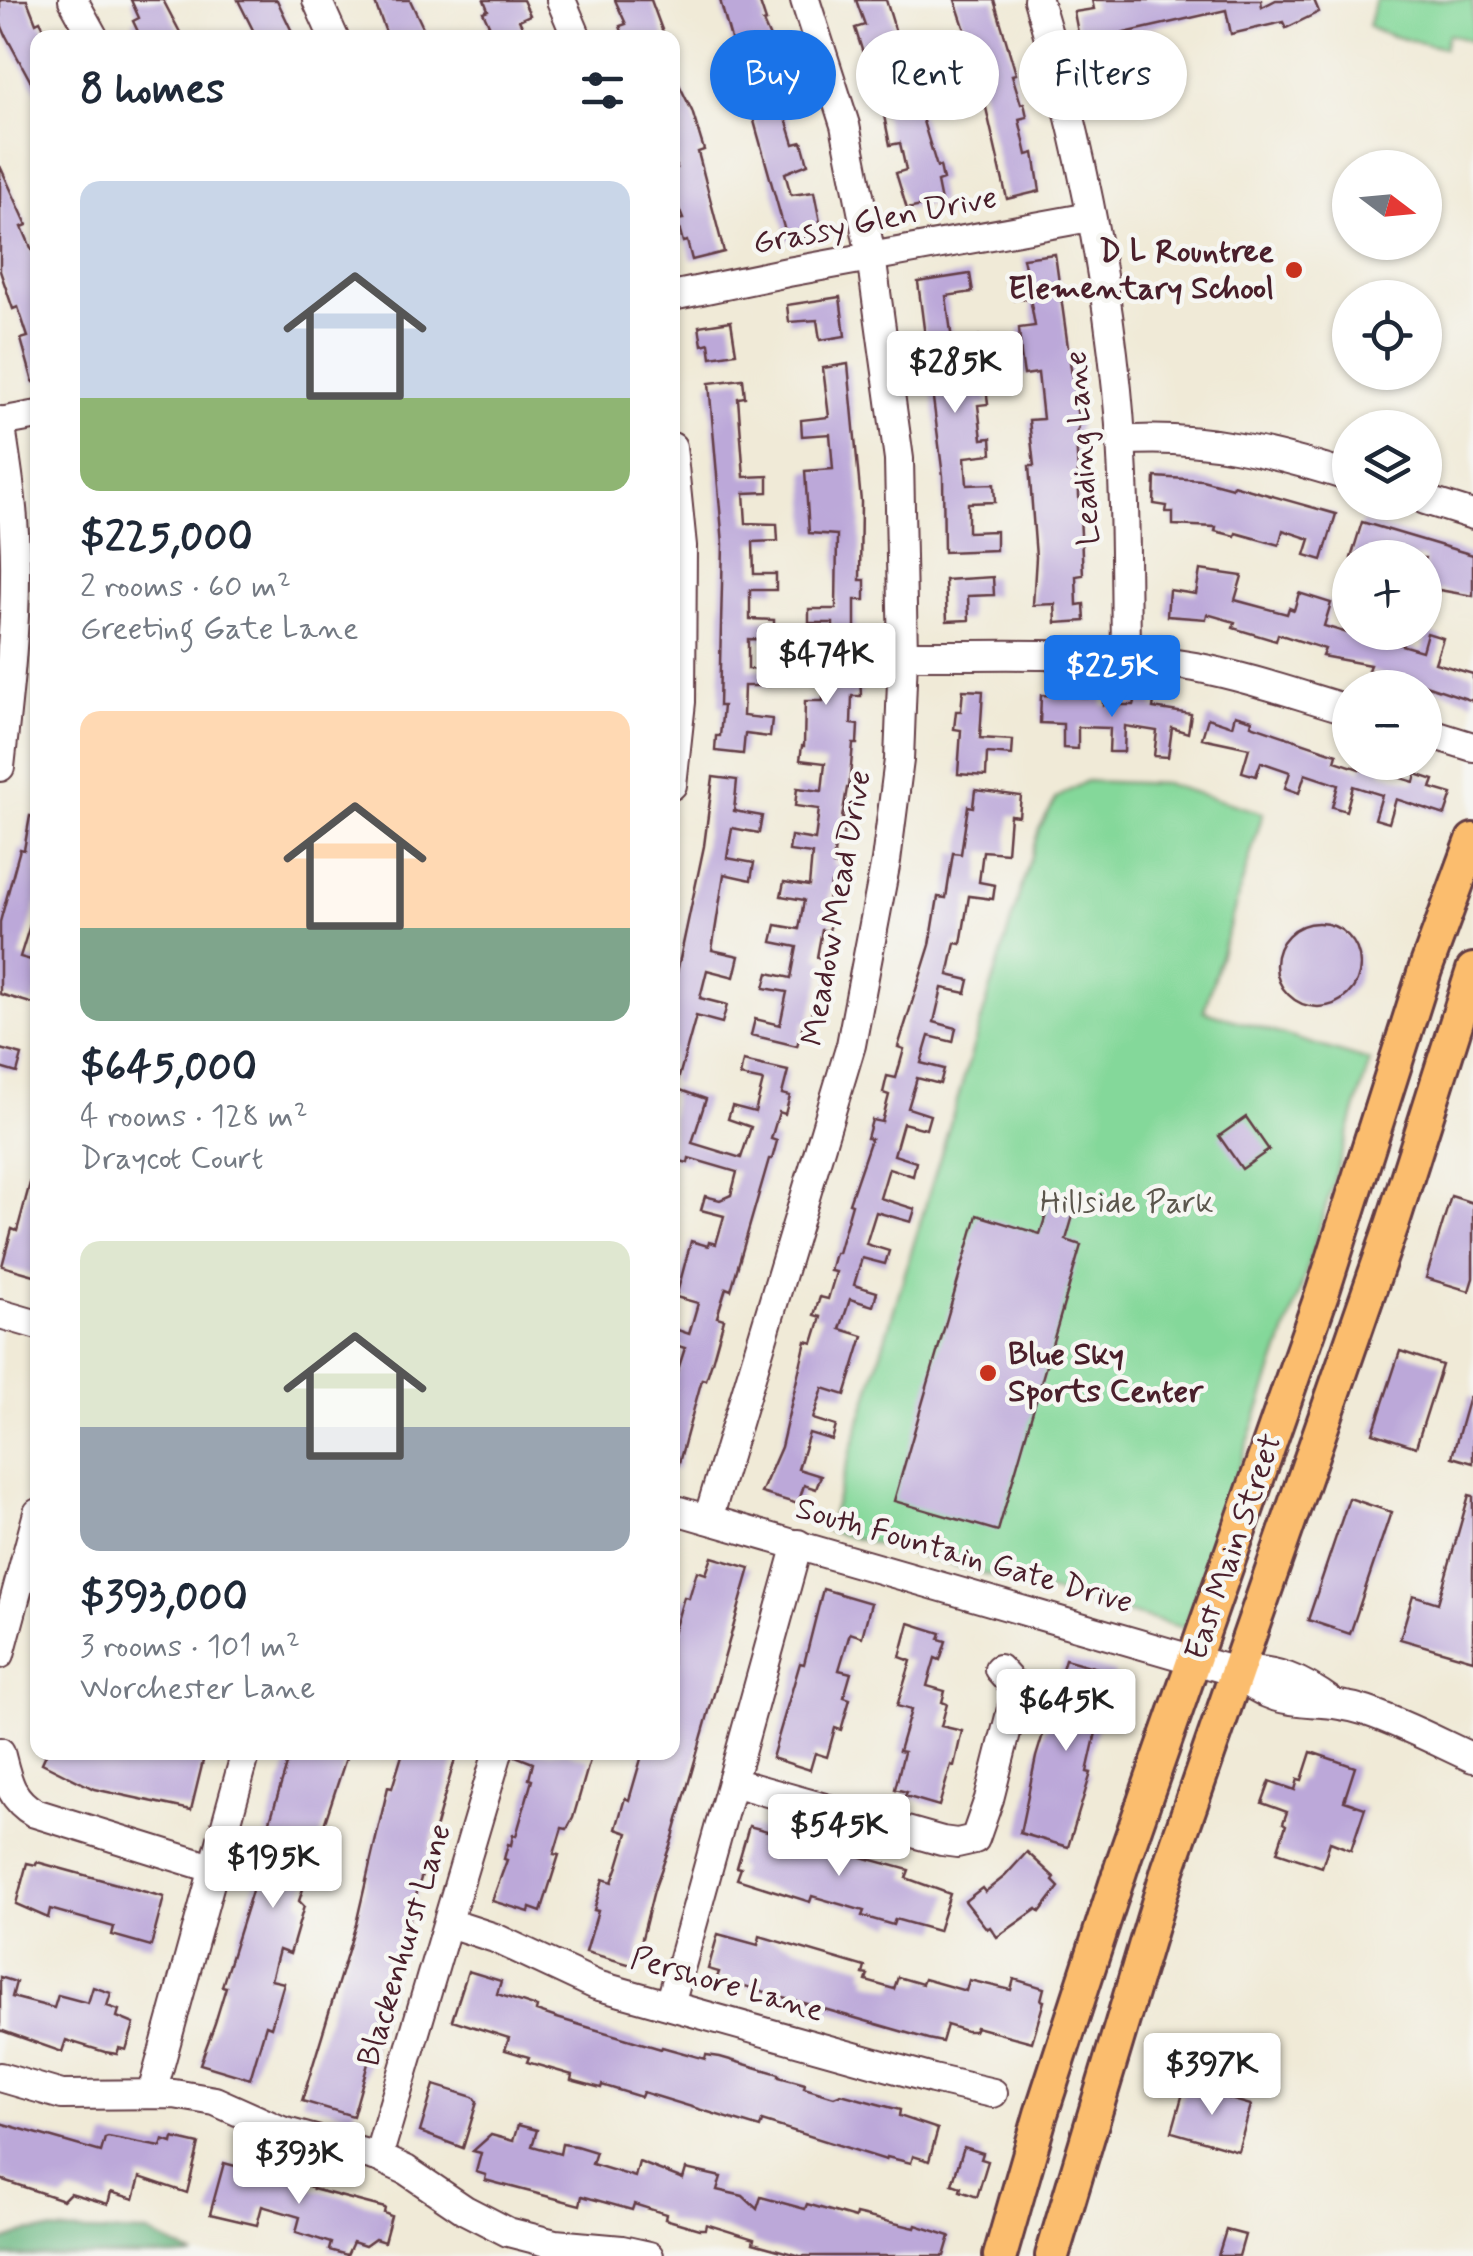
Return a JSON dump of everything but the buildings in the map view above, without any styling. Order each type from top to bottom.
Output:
[{"type":"main road","name":"East Main Street","points":[[1000,2256],[1031,2147],[1167,1730],[1323,1292],[1426,970],[1473,840]]},
{"type":"main road","name":"East Main Street","points":[[1052,2256],[1168,1870],[1364,1304],[1473,970]]},
{"type":"main road","points":[[1323,1292],[1364,1304]]},
{"type":"street","points":[[73,0],[90,30]]},
{"type":"street","points":[[318,0],[331,30]]},
{"type":"street","points":[[561,0],[573,30]]},
{"type":"street","name":"Meadow Mead Drive","points":[[708,1519],[851,1044],[886,861],[898,760],[904,654],[899,459],[871,256],[845,125],[805,0]]},
{"type":"street","name":"Leading Lane","points":[[1038,0],[1063,89],[1110,327],[1120,441],[1126,658]]},
{"type":"street","name":"Grassy Glen Drive","points":[[680,294],[1090,217]]},
{"type":"street","points":[[0,767],[16,575],[13,516],[0,422],[30,416]]},
{"type":"street","points":[[1120,441],[1167,439],[1244,447],[1332,472]]},
{"type":"street","points":[[1442,505],[1473,515]]},
{"type":"street","points":[[680,526],[680,711]]},
{"type":"street","points":[[904,654],[1126,658],[1238,677],[1332,705]]},
{"type":"street","points":[[1442,737],[1473,747]]},
{"type":"street","points":[[0,1314],[30,1323]]},
{"type":"street","name":"South Fountain Gate Drive","points":[[680,1511],[1236,1672],[1258,1668],[1304,1682],[1332,1702],[1366,1711],[1473,1758]]},
{"type":"street","points":[[0,1654],[30,1543]]},
{"type":"street","points":[[670,2004],[798,1544]]},
{"type":"street","points":[[732,1782],[942,1841],[975,1839],[1017,1690],[999,1670]]},
{"type":"street","points":[[0,1752],[12,1794],[35,1814],[212,1868]]},
{"type":"street","points":[[152,2093],[244,1760]]},
{"type":"street","name":"Blackenhurst Lane","points":[[378,2157],[496,1760]]},
{"type":"street","name":"Pershore Lane","points":[[449,1923],[496,1938],[596,1984],[994,2093]]},
{"type":"street","points":[[0,2077],[62,2095],[152,2093],[215,2101],[282,2131],[378,2157],[508,2232],[555,2244],[649,2256]]},
{"type":"green space","points":[[1376,0],[1473,0],[1473,42],[1448,34],[1444,48],[1373,29],[1368,26]]},
{"type":"green space","name":"Hillside Park","points":[[1086,781],[1166,784],[1263,813],[1204,1011],[1370,1061],[1304,1279],[1184,1628],[827,1531],[1039,829],[1057,798]]},
{"type":"green space","points":[[31,2231],[148,2233],[195,2256],[0,2256],[0,2242]]},
{"type":"place","name":"D L Rountree Elementary School","points":[[1294,270]]},
{"type":"place","name":"Blue Sky Sports Center","points":[[988,1373]]}]
